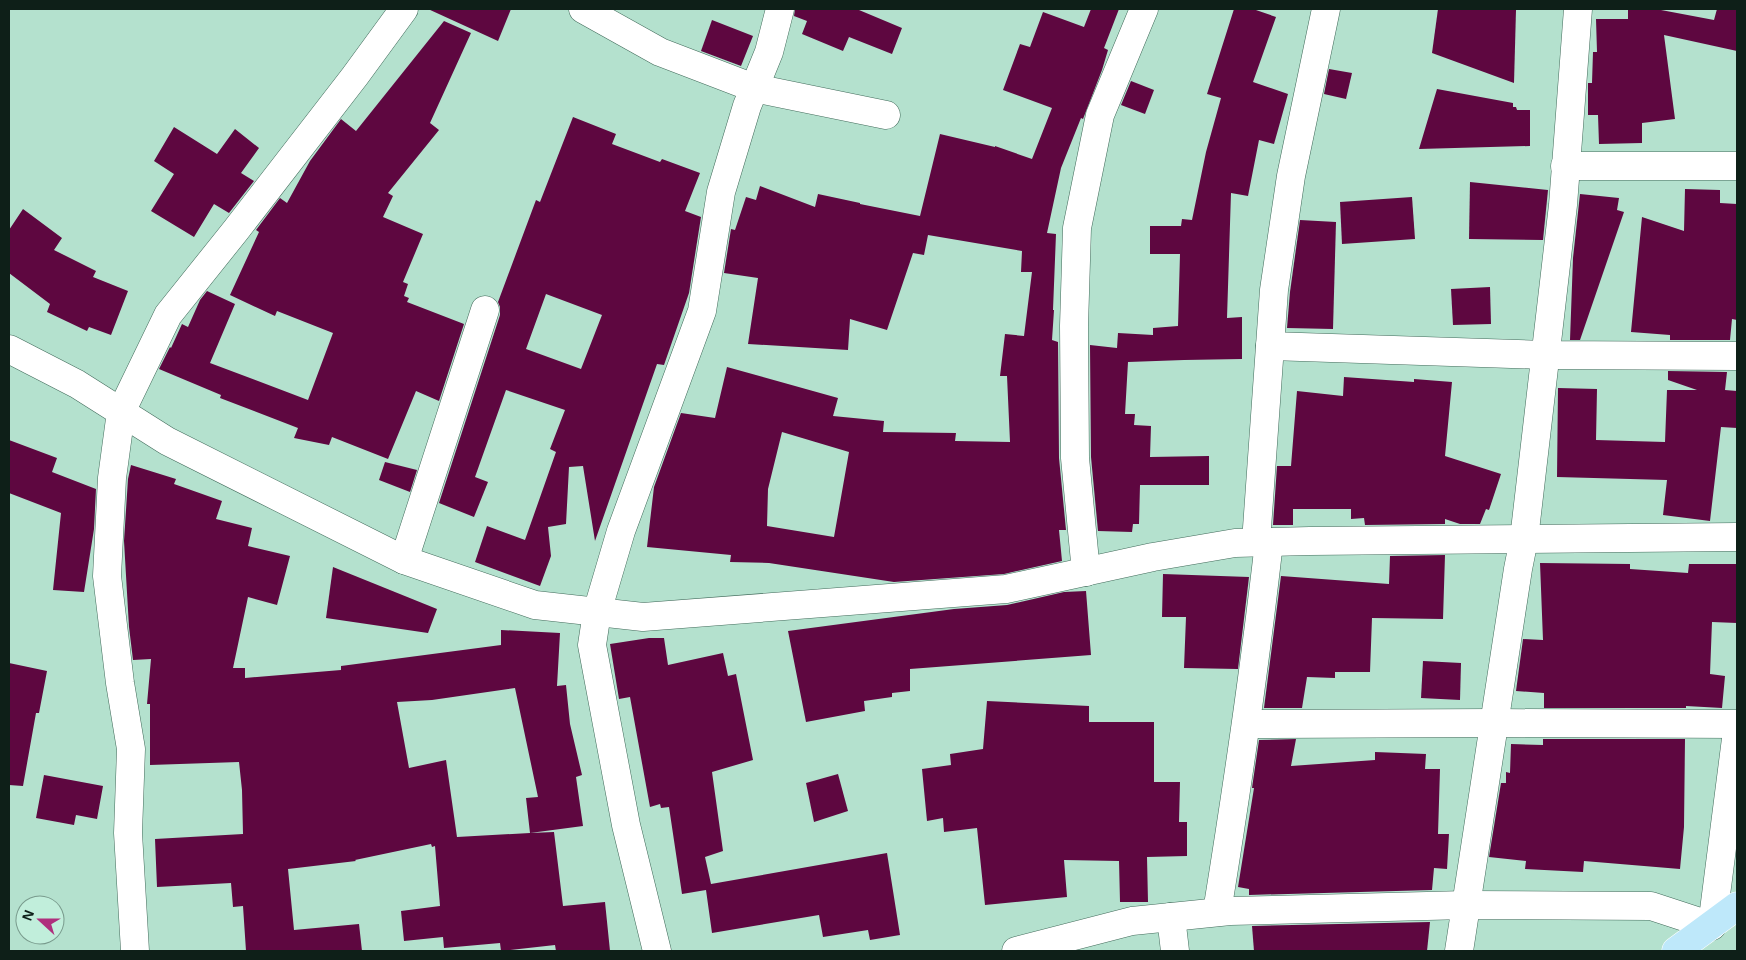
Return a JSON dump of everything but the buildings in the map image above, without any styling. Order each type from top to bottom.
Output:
[{"type":"main road","points":[[1676,951],[1737,906]]},
{"type":"street","points":[[135,951],[128,833],[131,749],[120,683],[107,576],[112,478],[122,412],[168,314],[236,230],[404,9]]},
{"type":"street","points":[[583,9],[660,52],[754,88],[886,115]]},
{"type":"street","points":[[657,951],[626,825],[592,645],[596,612],[625,522],[702,311],[721,192],[747,106],[769,52],[780,9]]},
{"type":"street","points":[[1086,572],[1076,458],[1074,326],[1077,228],[1100,115],[1144,9]]},
{"type":"street","points":[[1217,912],[1247,724],[1263,542],[1270,346],[1274,290],[1291,176],[1326,9]]},
{"type":"street","points":[[1459,951],[1524,539],[1562,205],[1578,9]]},
{"type":"street","points":[[1565,166],[1737,166]]},
{"type":"street","points":[[404,560],[485,310]]},
{"type":"street","points":[[1270,346],[1544,355],[1737,356]]},
{"type":"street","points":[[9,349],[77,384],[167,441],[404,560],[535,606],[643,617],[996,590],[1154,557],[1235,543],[1737,537]]},
{"type":"street","points":[[1247,724],[1737,724]]},
{"type":"street","points":[[1016,951],[1132,921],[1217,912],[1466,905],[1651,906],[1712,926],[1737,731]]},
{"type":"street","points":[[1171,917],[1175,951]]}]
